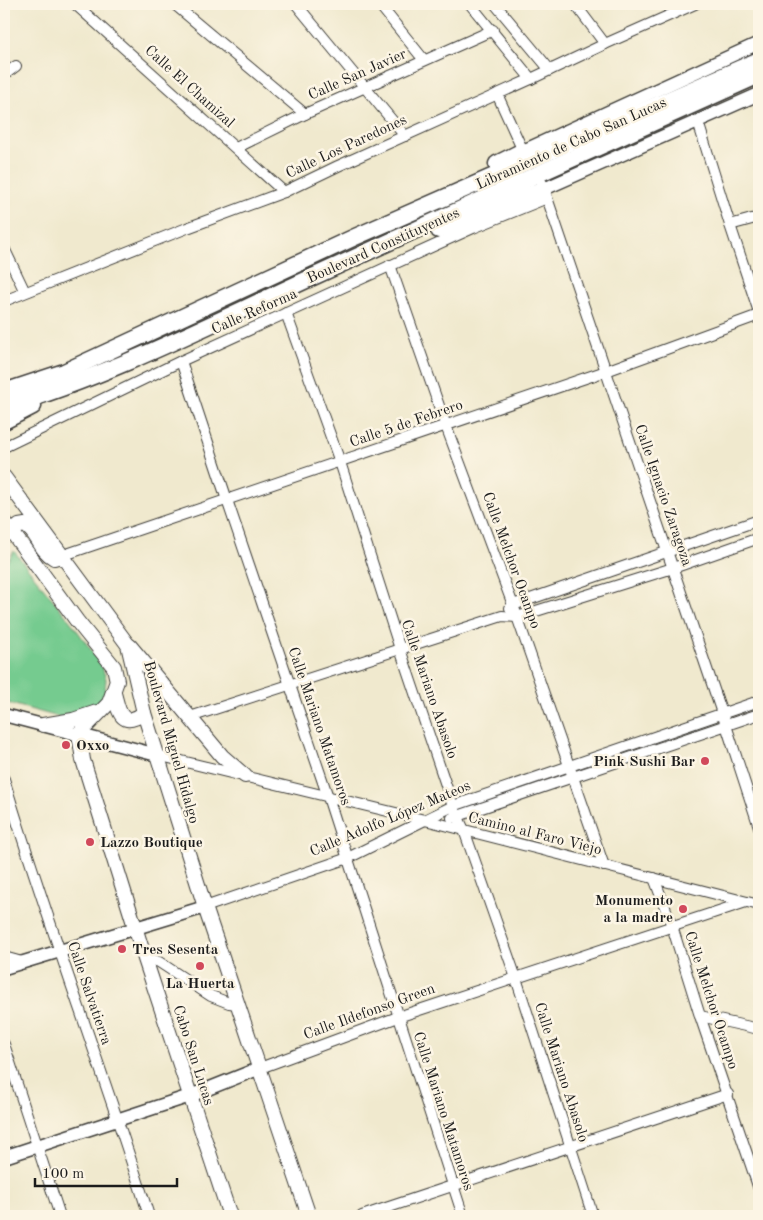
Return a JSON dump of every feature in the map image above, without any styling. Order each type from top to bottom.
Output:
[{"type":"highway","name":"Libramiento de Cabo San Lucas","points":[[355,237],[669,108],[759,60]]},
{"type":"highway","name":"Boulevard Constituyentes","points":[[4,407],[96,375],[363,254],[543,187],[669,108],[759,75]]},
{"type":"highway","points":[[355,237],[524,151]]},
{"type":"highway","name":"Boulevard Constituyentes","points":[[4,392],[64,372],[355,237]]},
{"type":"highway","points":[[4,421],[96,375]]},
{"type":"highway","points":[[4,385],[32,384]]},
{"type":"main road","name":"Boulevard Miguel Hidalgo","points":[[4,477],[128,645],[144,713],[205,907],[310,1216]]},
{"type":"main road","points":[[4,521],[11,534],[114,667],[117,681],[109,703],[78,734]]},
{"type":"main road","points":[[11,534],[19,526],[25,525],[30,528],[46,554],[54,558],[62,556]]},
{"type":"main road","points":[[128,645],[222,756],[245,776]]},
{"type":"main road","points":[[114,693],[119,713],[123,718],[135,720],[144,713]]},
{"type":"main road","points":[[44,725],[100,712]]},
{"type":"main road","name":"Cabo San Lucas","points":[[78,734],[83,760],[135,928],[230,1216]]},
{"type":"street","name":"Calle El Chamizal","points":[[74,4],[284,192]]},
{"type":"street","points":[[174,4],[305,114]]},
{"type":"street","points":[[296,4],[405,136]]},
{"type":"street","points":[[379,4],[424,60]]},
{"type":"street","points":[[470,4],[531,79]]},
{"type":"street","points":[[494,4],[550,70]]},
{"type":"street","points":[[575,4],[605,44]]},
{"type":"street","name":"Calle Los Paredones","points":[[4,301],[186,228],[284,192],[695,4]]},
{"type":"street","name":"Calle San Javier","points":[[236,148],[305,114],[493,30]]},
{"type":"street","points":[[498,94],[524,151],[759,43]]},
{"type":"street","points":[[4,75],[16,66]]},
{"type":"street","name":"Boulevard Constituyentes","points":[[543,187],[698,122],[759,94]]},
{"type":"street","points":[[698,122],[759,313]]},
{"type":"street","name":"Calle Reforma","points":[[4,447],[181,360],[474,228],[543,187]]},
{"type":"street","name":"Calle Ignacio Zaragoza","points":[[543,187],[668,552],[759,827]]},
{"type":"street","points":[[730,225],[759,217]]},
{"type":"street","points":[[4,248],[25,292]]},
{"type":"street","name":"Calle Melchor Ocampo","points":[[390,265],[446,426],[513,605],[604,866]]},
{"type":"street","name":"Calle Mariano Abasolo","points":[[286,313],[340,462],[400,649],[455,811],[464,830],[516,978],[593,1216]]},
{"type":"street","name":"Calle 5 de Febrero","points":[[62,556],[606,371],[759,313]]},
{"type":"street","name":"Calle Mariano Matamoros","points":[[181,360],[328,796],[463,1216]]},
{"type":"street","points":[[502,616],[513,605],[759,520]]},
{"type":"street","points":[[190,717],[502,616],[517,617],[673,568],[759,538]]},
{"type":"street","name":"Calle Adolfo López Mateos","points":[[4,968],[205,907],[348,858],[455,811],[570,766],[759,701]]},
{"type":"street","name":"Calle Adolfo López Mateos","points":[[455,811],[573,777],[759,714]]},
{"type":"street","points":[[4,716],[157,755]]},
{"type":"street","name":"Camino al Faro Viejo","points":[[157,755],[328,796],[759,905]]},
{"type":"street","name":"Calle Salvatierra","points":[[4,778],[149,1216]]},
{"type":"street","name":"Calle Melchor Ocampo","points":[[654,878],[672,926],[700,1016],[759,1189]]},
{"type":"street","name":"Calle Ildefonso Green","points":[[4,1157],[190,1096],[398,1017],[747,902]]},
{"type":"street","points":[[4,956],[22,962]]},
{"type":"street","points":[[145,959],[159,962],[216,998],[238,1004]]},
{"type":"street","points":[[700,1016],[759,1029]]},
{"type":"street","points":[[4,1044],[60,1216]]},
{"type":"street","points":[[362,1216],[728,1094]]},
{"type":"green space","points":[[14,551],[74,626],[101,664],[106,679],[104,701],[91,713],[62,718],[4,702],[4,566]]},
{"type":"place","name":"Oxxo","points":[[66,745]]},
{"type":"place","name":"Pink Sushi Bar","points":[[705,761]]},
{"type":"place","name":"Lazzo Boutique","points":[[90,842]]},
{"type":"place","name":"Monumento a la madre","points":[[683,909]]},
{"type":"place","name":"Tres Sesenta","points":[[122,949]]},
{"type":"place","name":"La Huerta","points":[[200,966]]}]
